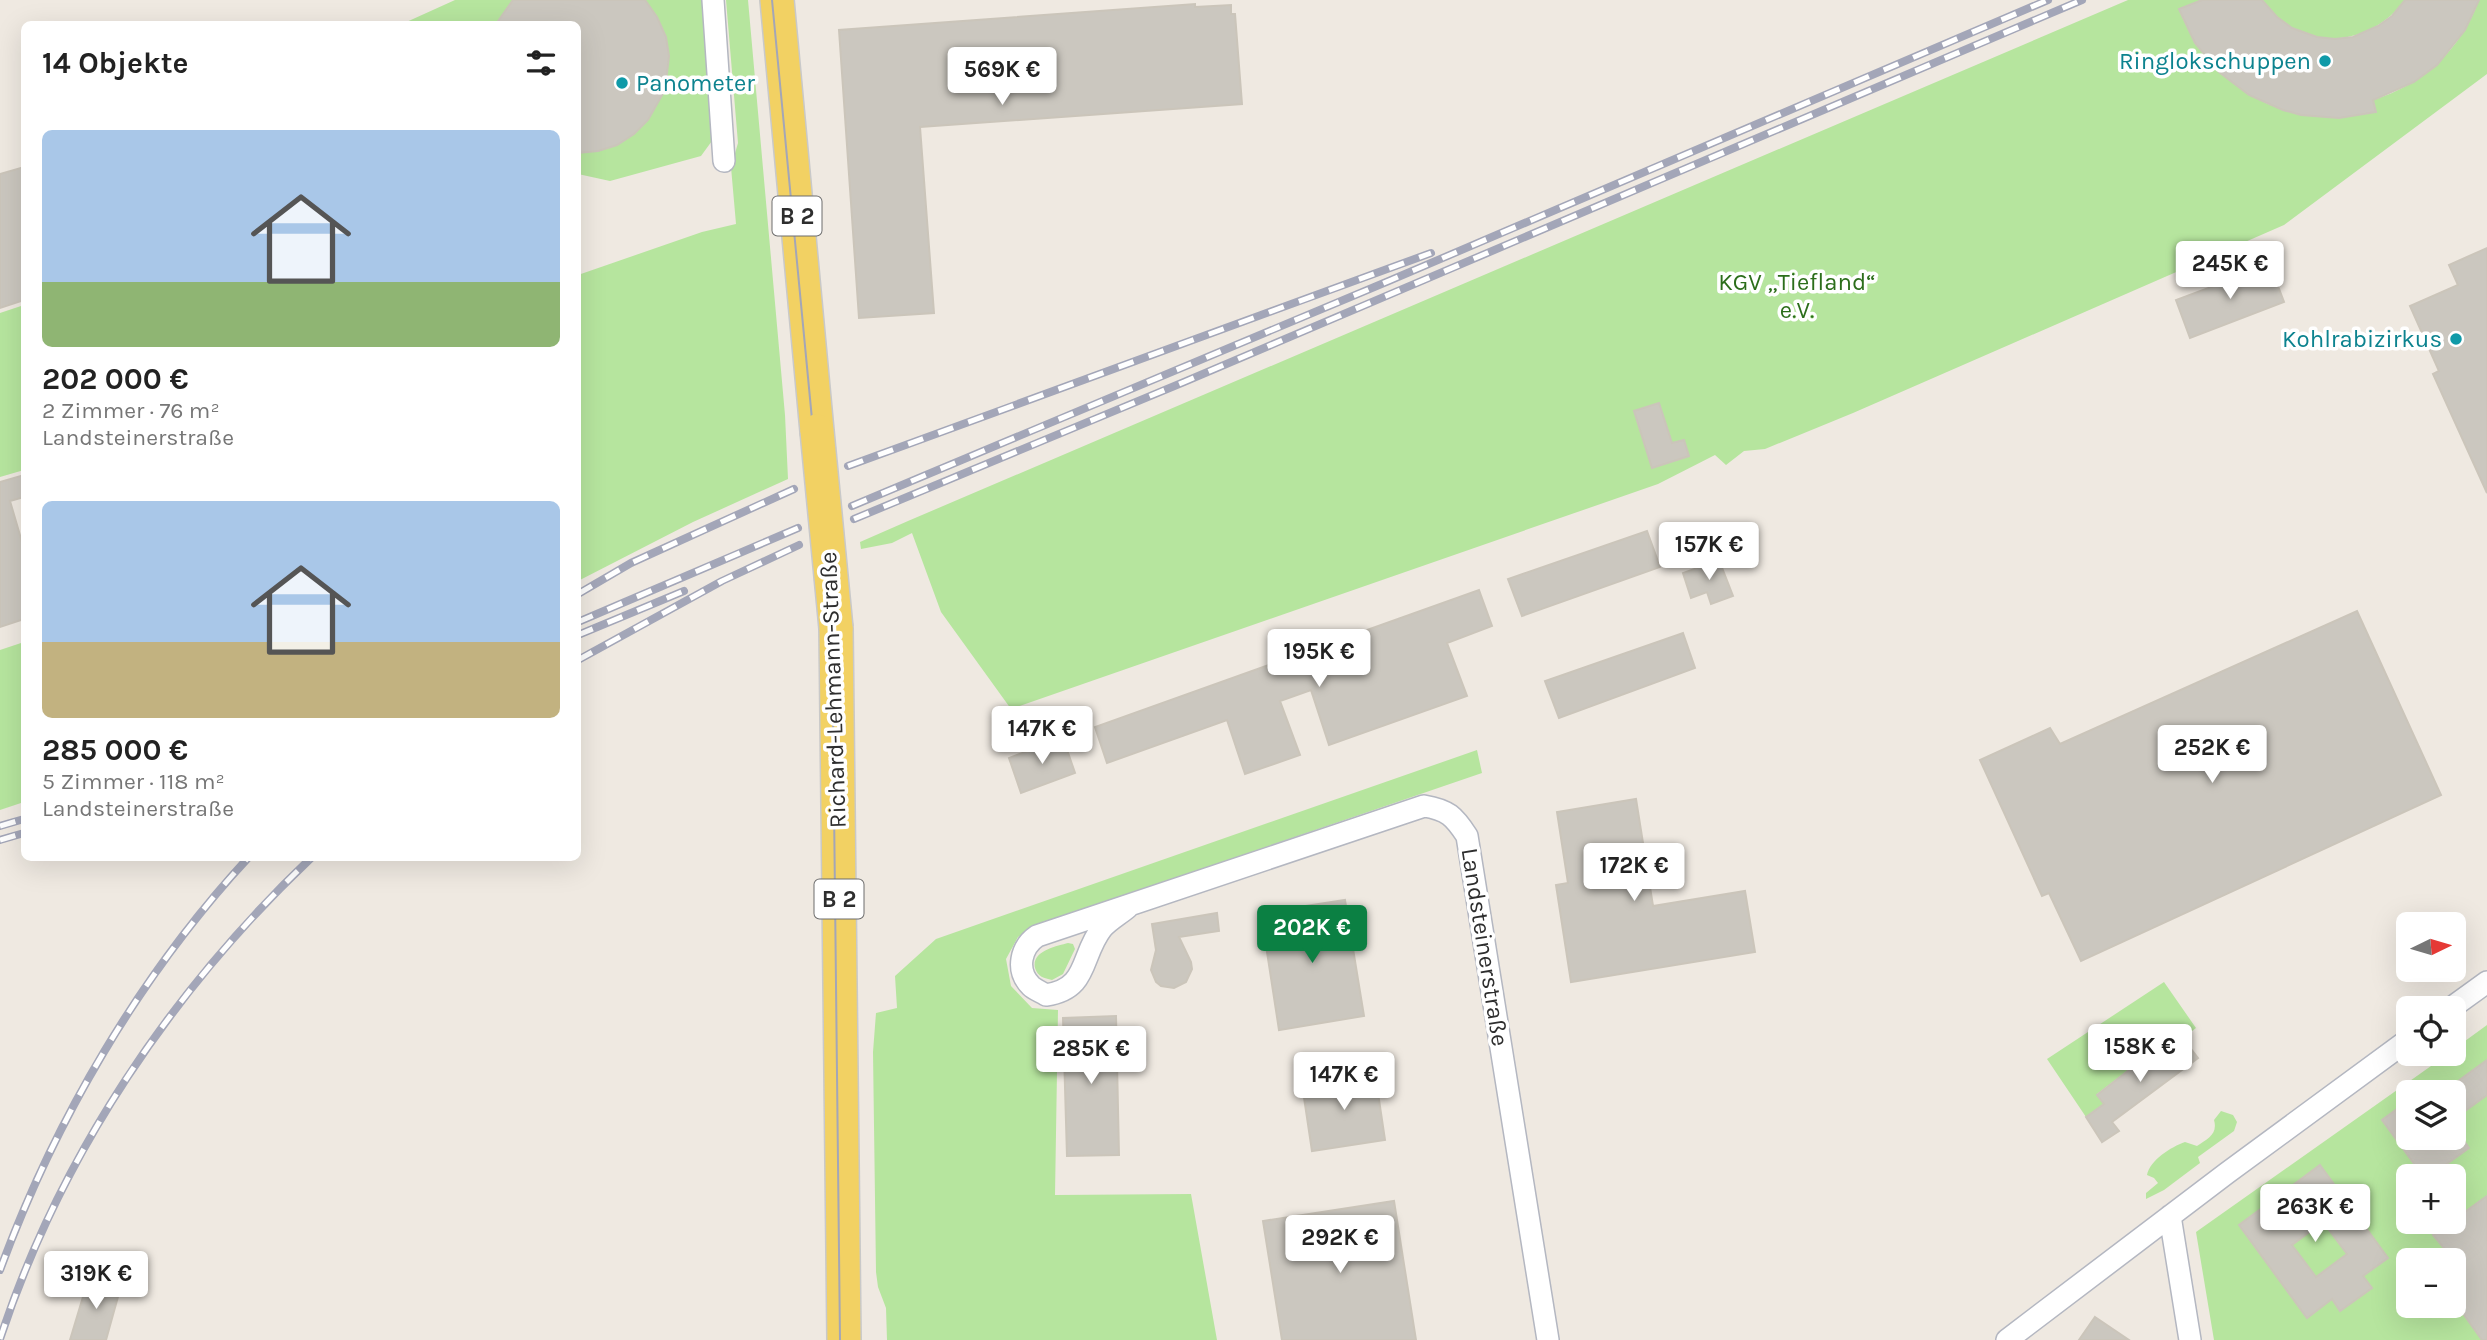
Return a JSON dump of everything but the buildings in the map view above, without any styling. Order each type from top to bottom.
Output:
[{"type":"main road","name":"Richard-Lehmann-Straße","points":[[777,0],[835,628],[839,772],[844,1340]]},
{"type":"street","points":[[713,0],[724,161]]},
{"type":"street","name":"Landsteinerstraße","points":[[1128,907],[1102,928],[1079,977],[1068,989],[1046,995],[1030,985],[1024,974],[1022,952],[1026,943],[1037,936],[1424,806],[1441,809],[1455,818],[1467,836],[1548,1340]]},
{"type":"street","points":[[2466,997],[2487,982]]},
{"type":"street","points":[[2007,1340],[2396,1049]]},
{"type":"street","points":[[2170,1216],[2190,1340]]},
{"type":"green space","points":[[455,0],[705,0],[717,134],[701,156],[610,181],[581,175],[581,21],[409,21]]},
{"type":"green space","points":[[726,0],[748,0],[785,415],[788,479],[693,522],[581,579],[581,274],[702,232],[736,224],[731,167],[738,143]]},
{"type":"green space","name":"KGV „Tiefland“ e.V.","points":[[2128,0],[2202,0],[2179,10],[2194,39],[2212,63],[2234,83],[2258,99],[2284,110],[2312,116],[2375,112],[2373,100],[2424,75],[2451,49],[2462,34],[2479,0],[2487,0],[2487,74],[2284,225],[1853,413],[1765,449],[1744,451],[1726,465],[1715,455],[1658,484],[1011,709],[941,612],[912,533],[892,543],[861,549],[860,542],[908,521]]},
{"type":"green space","points":[[2262,0],[2405,0],[2380,24],[2365,32],[2350,37],[2333,38],[2300,32],[2282,21]]},
{"type":"green space","points":[[21,306],[21,471],[0,477],[0,313]]},
{"type":"green space","points":[[21,643],[21,803],[0,810],[0,650]]},
{"type":"green space","points":[[1477,750],[1482,773],[1038,925],[1018,937],[1006,959],[1011,986],[1032,1008],[1058,1010],[1055,1195],[1191,1194],[1217,1340],[887,1340],[886,1308],[876,1272],[873,1052],[876,1013],[897,1008],[895,976],[936,939]]},
{"type":"green space","points":[[1068,943],[1073,944],[1075,949],[1063,974],[1052,980],[1044,978],[1036,971],[1035,962],[1041,953]]},
{"type":"green space","points":[[2164,982],[2196,1028],[2183,1038],[2178,1032],[2097,1094],[2104,1104],[2086,1117],[2047,1059]]},
{"type":"green space","points":[[2487,1025],[2487,1340],[2214,1340],[2196,1232],[2396,1091],[2396,1150],[2466,1150],[2466,1080],[2411,1080],[2431,1066],[2466,1066],[2466,1040]]},
{"type":"green space","points":[[2221,1111],[2233,1115],[2237,1122],[2234,1131],[2198,1157],[2200,1163],[2164,1190],[2146,1199],[2146,1193],[2158,1183],[2147,1175],[2152,1164],[2179,1144],[2185,1142],[2197,1146],[2208,1138],[2215,1129],[2214,1120]]},
{"type":"tram line","points":[[772,0],[832,629],[840,1340]]},
{"type":"railway","points":[[852,506],[2048,0]]},
{"type":"railway","points":[[854,519],[1184,382],[2082,0]]},
{"type":"railway","points":[[848,466],[1431,253]]},
{"type":"railway","points":[[581,592],[631,563],[794,489]]},
{"type":"railway","points":[[581,621],[798,528]]},
{"type":"railway","points":[[581,658],[722,581],[799,545]]},
{"type":"railway","points":[[581,634],[684,591]]},
{"type":"railway","points":[[0,826],[21,820]]},
{"type":"railway","points":[[0,840],[21,834]]},
{"type":"railway","points":[[0,1270],[47,1159],[104,1052],[171,951],[245,861]]},
{"type":"railway","points":[[0,1339],[25,1271],[54,1205],[88,1141],[126,1079],[167,1020],[212,963],[308,861]]},
{"type":"place","name":"Ringlokschuppen","points":[[2325,61]]},
{"type":"place","name":"Panometer","points":[[622,83]]},
{"type":"place","name":"Kohlrabizirkus","points":[[2456,339]]}]
